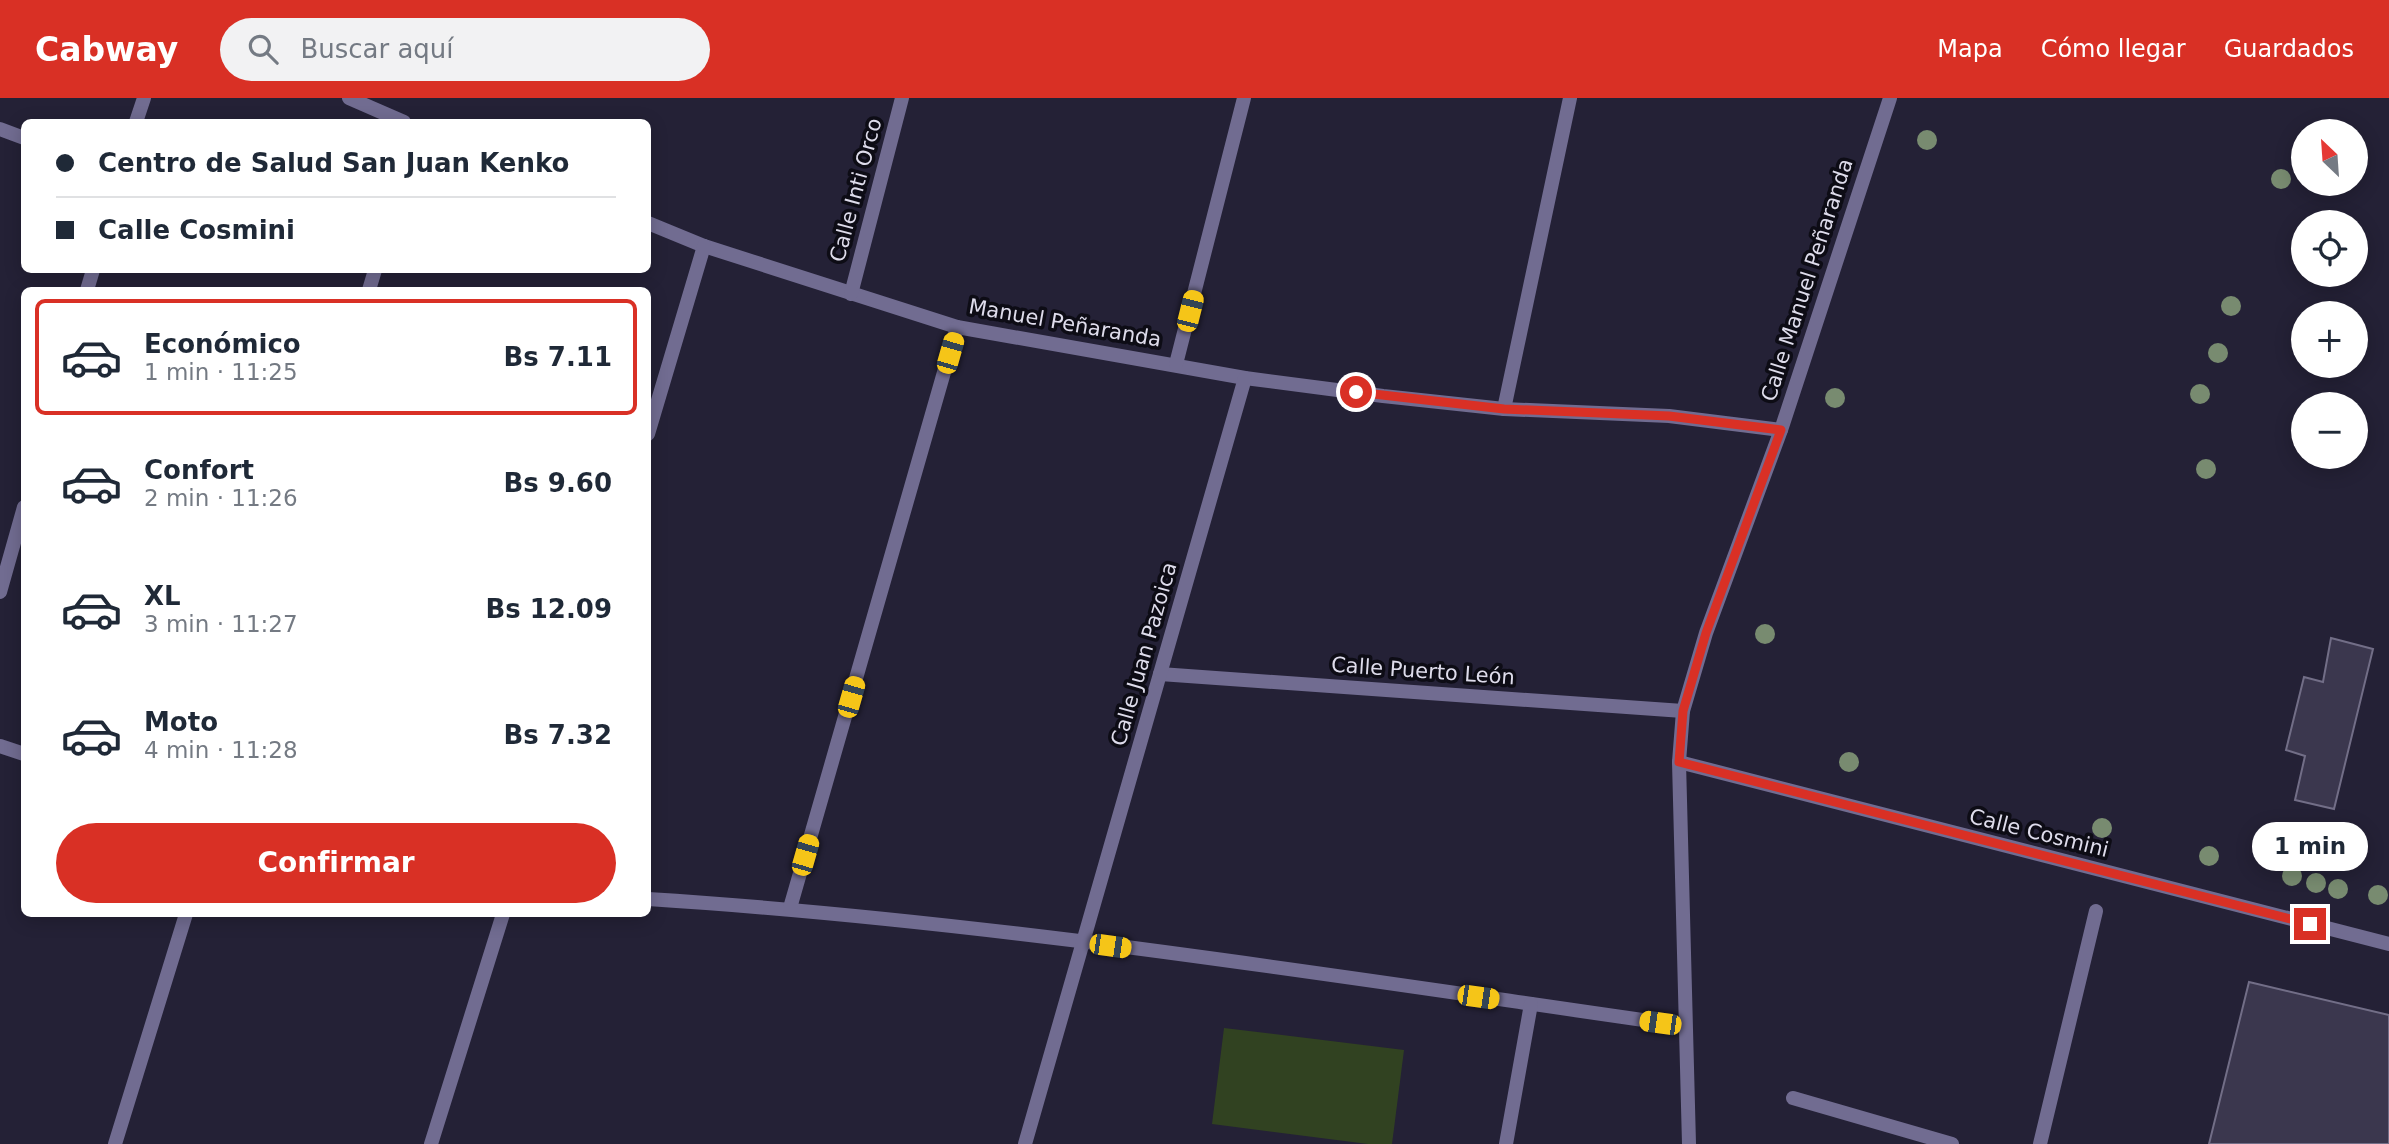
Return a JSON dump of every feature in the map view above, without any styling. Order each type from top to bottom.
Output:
[{"type":"street","points":[[137,119],[144,98]]},
{"type":"street","points":[[349,98],[397,119]]},
{"type":"street","name":"Calle Inti Orco","points":[[851,294],[902,98]]},
{"type":"street","points":[[1176,364],[1244,98]]},
{"type":"street","points":[[1504,409],[1570,98]]},
{"type":"street","name":"Calle Manuel Peñaranda","points":[[1689,1144],[1679,762],[1683,711],[1706,633],[1781,430],[1889,98]]},
{"type":"street","points":[[0,128],[21,137]]},
{"type":"street","name":"Manuel Peñaranda","points":[[651,224],[704,246],[957,327],[1245,378],[1504,409],[1669,416],[1781,430]]},
{"type":"street","points":[[651,424],[704,246]]},
{"type":"street","points":[[790,908],[957,327]]},
{"type":"street","name":"Calle Juan Pazoica","points":[[1026,1144],[1245,378]]},
{"type":"street","points":[[0,592],[21,518]]},
{"type":"street","name":"Calle Puerto León","points":[[1160,674],[1683,711]]},
{"type":"street","points":[[0,746],[21,753]]},
{"type":"street","name":"Calle Cosmini","points":[[1679,762],[2389,944]]},
{"type":"street","points":[[651,899],[790,908],[1083,942],[1685,1026]]},
{"type":"street","points":[[2040,1144],[2096,911]]},
{"type":"street","points":[[115,1144],[185,917]]},
{"type":"street","points":[[431,1144],[502,917]]},
{"type":"street","points":[[1506,1144],[1531,1004]]},
{"type":"street","points":[[1793,1098],[1952,1144]]},
{"type":"green space","points":[[1224,1028],[1404,1050],[1392,1144],[1368,1144],[1212,1124]]},
{"type":"building","points":[[2331,638],[2373,649],[2334,809],[2295,800],[2305,756],[2286,750],[2304,677],[2323,682]]},
{"type":"building","points":[[2249,982],[2389,1015],[2389,1144],[2209,1144]]},
{"type":"route","points":[[1356,392],[1504,409],[1669,416],[1781,430],[1706,633],[1683,711],[1679,762],[2310,924]]}]
